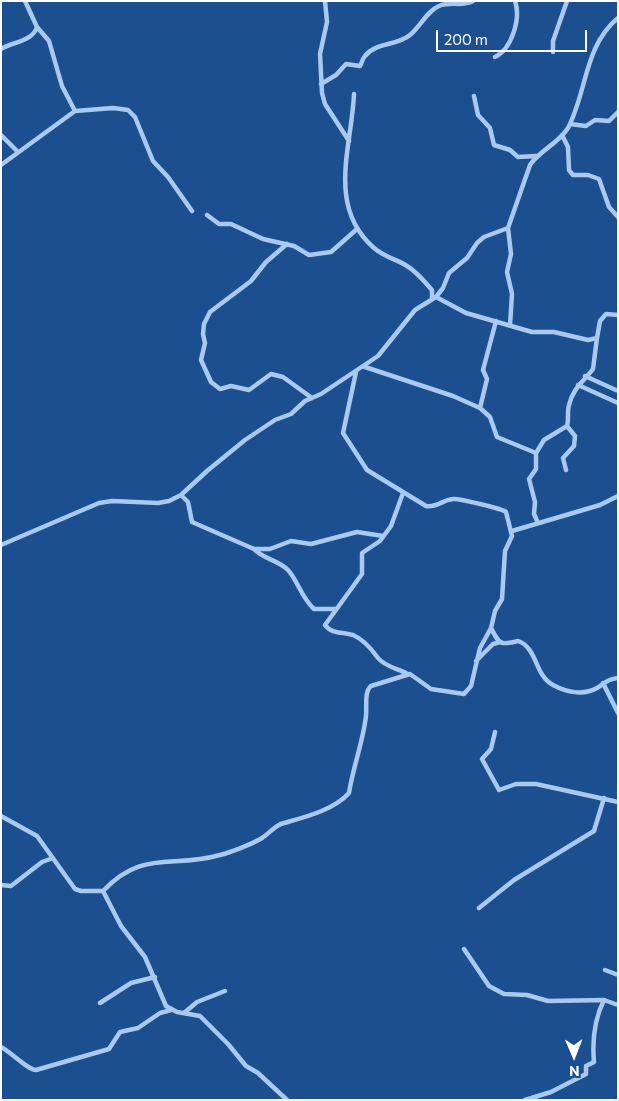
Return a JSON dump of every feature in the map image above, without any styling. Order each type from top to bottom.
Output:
[{"type":"street","points":[[25,1],[48,41],[62,86],[75,111]]},
{"type":"street","points":[[325,1],[327,22],[321,49],[321,84],[325,104],[349,141]]},
{"type":"street","points":[[321,84],[336,75],[346,64],[360,66],[366,55],[370,52],[384,44],[402,41],[438,6],[454,3],[464,5],[473,1]]},
{"type":"street","points":[[495,57],[505,51],[512,40],[516,10],[514,1]]},
{"type":"street","points":[[553,52],[553,41],[567,1]]},
{"type":"street","points":[[510,326],[512,294],[507,272],[511,254],[508,228],[527,172],[536,156],[562,135],[570,124],[586,70],[600,40],[618,18]]},
{"type":"street","points":[[1,49],[25,40],[36,32],[38,26]]},
{"type":"street","points":[[354,94],[344,188],[357,229],[382,254],[415,271],[432,290],[434,298]]},
{"type":"street","points":[[474,96],[478,115],[490,128],[494,144],[507,148],[518,157],[536,156]]},
{"type":"street","points":[[2,163],[75,111],[113,108],[132,112],[152,161],[168,177],[192,211]]},
{"type":"street","points":[[570,124],[586,126],[595,120],[609,121],[618,112]]},
{"type":"street","points":[[1,135],[18,152]]},
{"type":"street","points":[[562,135],[568,147],[569,170],[573,174],[588,175],[599,180],[609,207],[618,217]]},
{"type":"street","points":[[207,215],[219,224],[231,224],[263,239],[300,248],[309,255],[325,254],[357,229]]},
{"type":"street","points":[[1,545],[99,503],[112,501],[169,501],[181,495],[245,440],[275,420],[291,414],[312,398],[364,367],[384,351],[415,310],[434,298],[443,288],[449,273],[467,258],[477,243],[484,237],[508,228]]},
{"type":"street","points":[[287,244],[266,262],[251,280],[210,312],[203,329],[206,343],[201,360],[211,382],[220,389],[231,386],[249,390],[271,374],[283,377],[304,390],[312,398]]},
{"type":"street","points":[[434,298],[466,312],[532,332],[554,332],[588,340],[596,338]]},
{"type":"street","points":[[566,470],[563,458],[574,446],[576,436],[567,426],[569,403],[578,385],[595,364],[596,338],[602,316],[606,314],[618,315]]},
{"type":"street","points":[[480,408],[487,380],[483,370],[496,321]]},
{"type":"street","points":[[364,367],[453,396],[480,408],[490,417],[497,437],[536,453]]},
{"type":"street","points":[[356,372],[343,428],[344,436],[367,470],[426,506],[434,506],[457,498],[506,512],[507,521],[512,531],[512,540],[505,551],[504,593],[495,611],[491,628],[484,638],[476,661],[471,686],[464,694],[431,689],[413,675],[406,674],[380,659],[375,651],[354,636],[328,629],[325,622],[362,574],[362,553],[383,536],[391,526],[403,493]]},
{"type":"street","points":[[585,376],[618,391]]},
{"type":"street","points":[[578,385],[618,403]]},
{"type":"street","points":[[538,523],[534,514],[535,502],[529,479],[536,469],[536,453],[544,440],[567,426]]},
{"type":"street","points":[[181,495],[188,502],[192,522],[254,549],[263,556],[274,559],[285,567],[292,576],[301,595],[314,610],[336,609]]},
{"type":"street","points":[[512,531],[600,505],[618,496]]},
{"type":"street","points":[[254,549],[270,548],[291,541],[311,544],[357,532],[383,536]]},
{"type":"street","points":[[491,628],[494,637],[500,642],[505,644],[518,641],[528,647],[543,678],[564,691],[592,690],[603,683],[618,678]]},
{"type":"street","points":[[476,661],[493,644],[500,642]]},
{"type":"street","points":[[1,816],[37,836],[75,889],[81,892],[103,891],[129,869],[152,863],[185,861],[220,855],[258,840],[282,823],[293,822],[345,798],[349,793],[359,745],[363,737],[368,688],[406,674]]},
{"type":"street","points":[[603,683],[618,714]]},
{"type":"street","points":[[495,732],[491,749],[482,759],[499,790],[516,784],[531,784],[618,802]]},
{"type":"street","points":[[479,908],[514,880],[594,831],[598,824],[600,806],[604,798]]},
{"type":"street","points":[[1,885],[11,886],[42,862],[53,858]]},
{"type":"street","points":[[103,891],[121,926],[142,951],[155,977],[162,1001],[171,1010]]},
{"type":"street","points":[[464,949],[489,986],[504,994],[527,995],[548,1001],[604,1000],[618,1005]]},
{"type":"street","points":[[605,970],[618,975]]},
{"type":"street","points":[[100,1003],[131,982],[155,977]]},
{"type":"street","points":[[184,1013],[197,1002],[225,991]]},
{"type":"street","points":[[526,1100],[551,1092],[562,1084],[586,1074],[586,1066],[594,1062],[593,1036],[599,1010],[604,1000]]},
{"type":"street","points":[[1,1047],[14,1054],[30,1069],[36,1070],[109,1049],[120,1032],[138,1028],[160,1013],[171,1010],[197,1015],[206,1021],[246,1066],[258,1073],[287,1100]]}]
